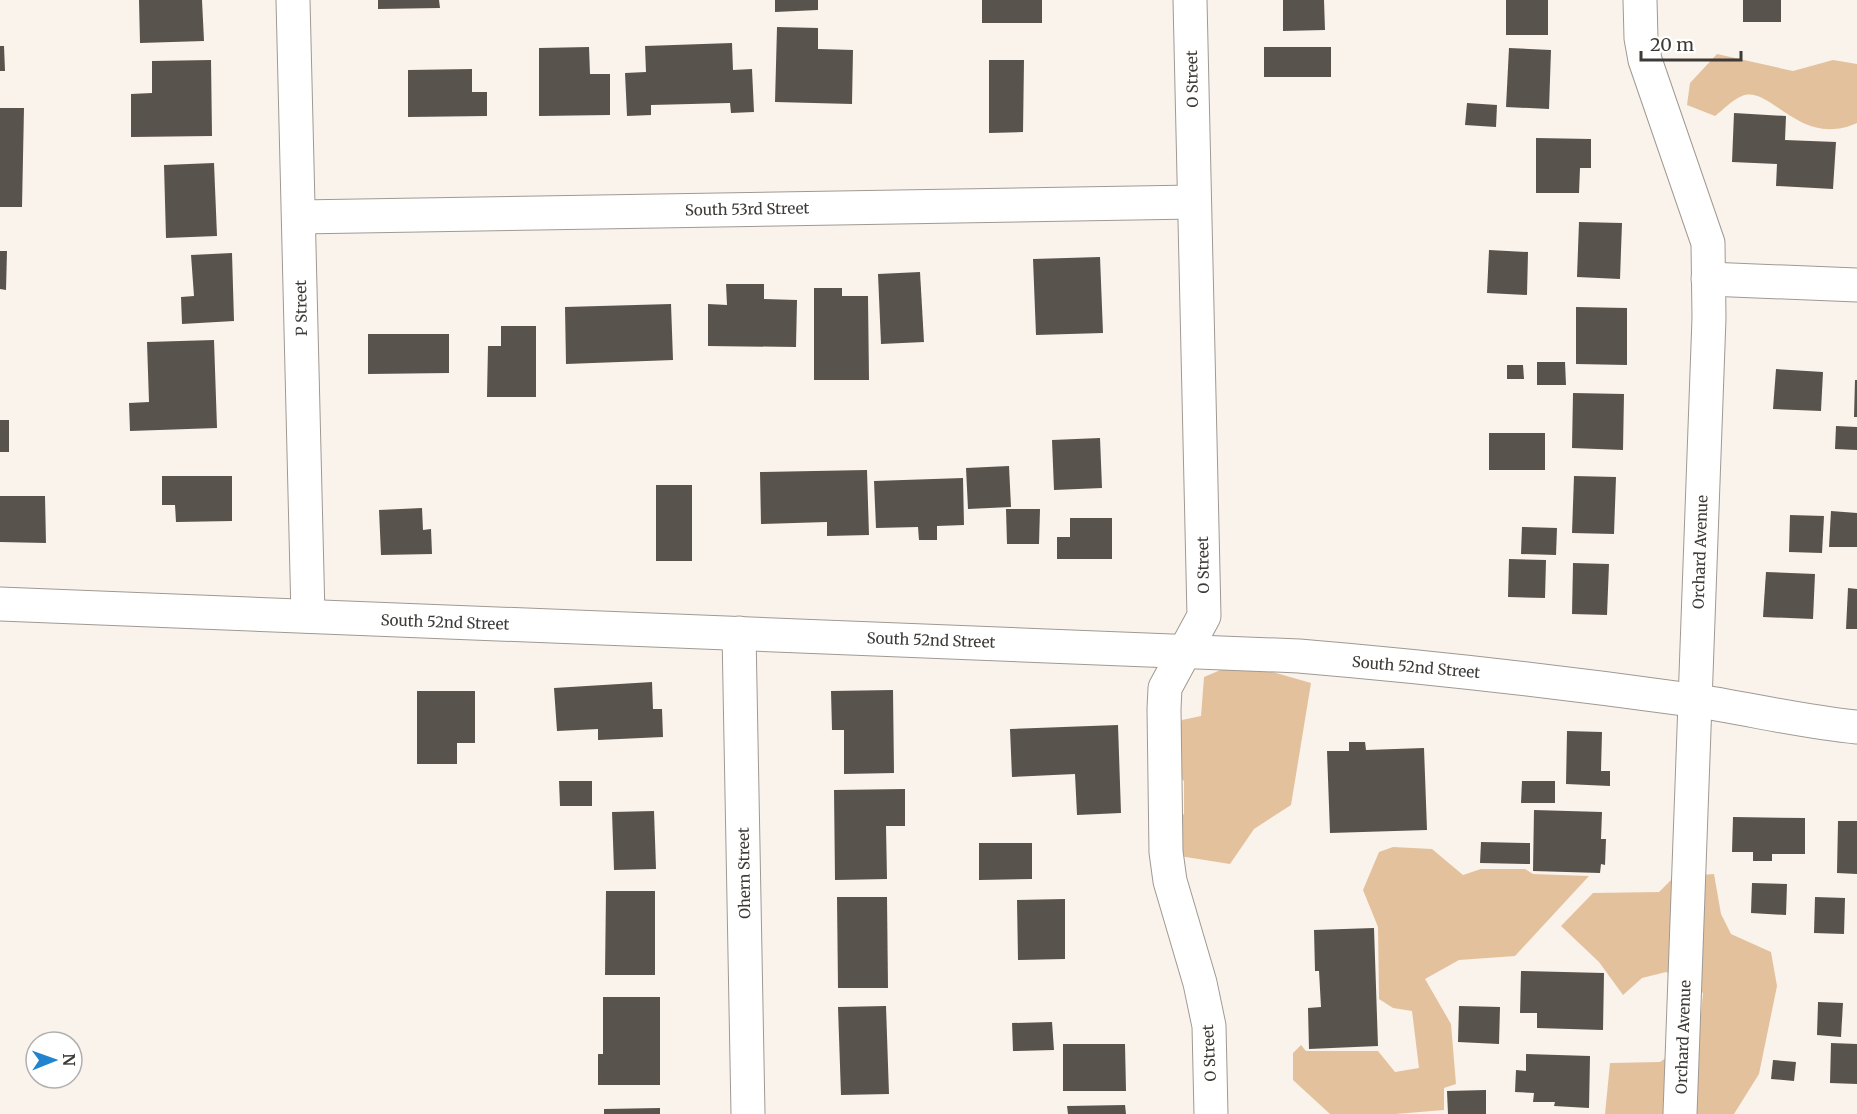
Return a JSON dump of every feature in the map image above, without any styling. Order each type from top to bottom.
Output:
[{"type":"street","name":"P Street","points":[[293,0],[308,616]]},
{"type":"street","name":"O Street","points":[[1190,0],[1204,616],[1165,688],[1166,852],[1174,904],[1200,983],[1209,1026],[1211,1114]]},
{"type":"street","name":"Orchard Avenue","points":[[1640,0],[1641,38],[1645,60],[1708,243],[1680,1114]]},
{"type":"street","name":"South 53rd Street","points":[[299,217],[1194,202]]},
{"type":"street","points":[[1708,279],[1857,285]]},
{"type":"street","name":"South 52nd Street","points":[[0,604],[1299,656],[1456,669],[1694,700],[1857,728]]},
{"type":"street","name":"Ohern Street","points":[[739,633],[748,1114]]},
{"type":"shaded area","points":[[1717,54],[1793,71],[1833,60],[1857,64],[1857,123],[1837,129],[1819,128],[1803,123],[1764,99],[1753,95],[1738,98],[1715,116],[1687,105],[1690,83]]},
{"type":"shaded area","points":[[1223,669],[1266,670],[1311,683],[1291,805],[1254,829],[1230,864],[1173,855],[1169,824],[1184,814],[1184,781],[1172,770],[1170,746],[1182,720],[1201,716],[1204,677]]},
{"type":"shaded area","points":[[1393,847],[1432,849],[1463,875],[1481,869],[1525,869],[1533,874],[1589,876],[1515,956],[1459,960],[1425,979],[1451,1024],[1456,1084],[1444,1088],[1444,1110],[1396,1114],[1330,1114],[1293,1080],[1293,1053],[1301,1045],[1306,1051],[1378,1051],[1395,1072],[1419,1068],[1412,1011],[1393,1008],[1379,999],[1378,927],[1363,890],[1379,852]]},
{"type":"shaded area","points":[[1714,874],[1721,914],[1731,934],[1771,952],[1777,986],[1759,1074],[1734,1114],[1605,1114],[1610,1063],[1660,1062],[1699,1035],[1703,993],[1666,972],[1642,978],[1623,995],[1599,962],[1561,926],[1593,893],[1659,892],[1674,877]]},
{"type":"building","points":[[139,0],[202,0],[204,41],[140,43]]},
{"type":"building","points":[[378,0],[439,0],[440,8],[378,9]]},
{"type":"building","points":[[775,0],[818,0],[818,10],[775,12]]},
{"type":"building","points":[[982,0],[1042,0],[1042,23],[982,23]]},
{"type":"building","points":[[1283,0],[1324,0],[1325,30],[1283,31]]},
{"type":"building","points":[[1506,0],[1548,0],[1548,35],[1506,35]]},
{"type":"building","points":[[1743,0],[1781,0],[1781,22],[1743,22]]},
{"type":"building","points":[[777,27],[818,28],[818,49],[853,50],[852,104],[775,102]]},
{"type":"building","points":[[732,43],[733,70],[752,69],[754,112],[731,113],[730,103],[651,105],[651,115],[627,116],[625,73],[646,72],[645,46]]},
{"type":"building","points":[[0,46],[4,46],[5,71],[0,71]]},
{"type":"building","points":[[589,47],[590,74],[610,74],[610,115],[539,116],[539,48]]},
{"type":"building","points":[[1264,47],[1331,47],[1331,77],[1264,77]]},
{"type":"building","points":[[1509,48],[1551,50],[1549,109],[1506,107]]},
{"type":"building","points":[[211,60],[212,136],[131,137],[131,94],[152,93],[152,61]]},
{"type":"building","points":[[989,60],[1024,60],[1023,132],[989,133]]},
{"type":"building","points":[[472,69],[472,92],[487,92],[487,116],[408,117],[408,70]]},
{"type":"building","points":[[1467,103],[1497,105],[1496,127],[1465,125]]},
{"type":"building","points":[[0,108],[24,108],[22,207],[0,207]]},
{"type":"building","points":[[1734,113],[1786,116],[1785,140],[1836,142],[1833,189],[1776,186],[1777,164],[1732,162]]},
{"type":"building","points":[[1536,138],[1591,139],[1591,168],[1580,168],[1579,193],[1536,193]]},
{"type":"building","points":[[214,163],[217,236],[166,238],[164,165]]},
{"type":"building","points":[[1579,222],[1622,223],[1620,279],[1577,277]]},
{"type":"building","points":[[1489,250],[1528,252],[1527,295],[1487,293]]},
{"type":"building","points":[[0,251],[7,251],[6,290],[0,289]]},
{"type":"building","points":[[232,253],[234,321],[182,324],[181,297],[194,296],[191,255]]},
{"type":"building","points":[[1100,257],[1103,333],[1036,335],[1033,259]]},
{"type":"building","points":[[920,272],[924,342],[881,344],[878,274]]},
{"type":"building","points":[[726,284],[764,284],[764,299],[797,300],[796,347],[708,346],[708,304],[727,305]]},
{"type":"building","points":[[814,288],[842,288],[842,296],[868,296],[869,380],[814,380]]},
{"type":"building","points":[[671,304],[673,360],[566,364],[565,307]]},
{"type":"building","points":[[1576,307],[1627,308],[1627,365],[1576,364]]},
{"type":"building","points":[[501,326],[536,326],[536,397],[487,397],[488,346],[501,346]]},
{"type":"building","points":[[368,334],[449,334],[449,373],[368,374]]},
{"type":"building","points":[[214,340],[217,428],[130,431],[129,403],[149,402],[147,342]]},
{"type":"building","points":[[1537,362],[1565,362],[1566,385],[1537,385]]},
{"type":"building","points":[[1507,365],[1523,365],[1524,379],[1507,379]]},
{"type":"building","points":[[1776,369],[1823,372],[1821,411],[1773,409]]},
{"type":"building","points":[[1855,380],[1857,380],[1857,417],[1854,417]]},
{"type":"building","points":[[1573,393],[1624,394],[1623,450],[1572,448]]},
{"type":"building","points":[[0,420],[9,420],[9,452],[0,452]]},
{"type":"building","points":[[1836,426],[1857,427],[1857,450],[1835,449]]},
{"type":"building","points":[[1489,433],[1545,433],[1545,470],[1489,470]]},
{"type":"building","points":[[1100,438],[1102,488],[1054,490],[1052,440]]},
{"type":"building","points":[[1009,466],[1011,507],[968,509],[966,468]]},
{"type":"building","points":[[867,470],[869,535],[827,536],[827,522],[761,524],[760,472]]},
{"type":"building","points":[[162,476],[232,476],[232,521],[176,522],[175,505],[162,505]]},
{"type":"building","points":[[1574,476],[1616,477],[1614,534],[1572,533]]},
{"type":"building","points":[[963,478],[964,525],[937,526],[937,540],[919,540],[918,527],[876,528],[874,481]]},
{"type":"building","points":[[656,485],[692,485],[692,561],[656,561]]},
{"type":"building","points":[[0,496],[45,496],[46,543],[0,542]]},
{"type":"building","points":[[422,508],[423,530],[431,529],[432,554],[381,555],[379,510]]},
{"type":"building","points":[[1006,509],[1040,509],[1039,544],[1007,544]]},
{"type":"building","points":[[1831,511],[1857,513],[1857,547],[1829,547]]},
{"type":"building","points":[[1790,515],[1824,516],[1822,553],[1789,552]]},
{"type":"building","points":[[1070,518],[1112,518],[1112,559],[1057,559],[1057,537],[1070,537]]},
{"type":"building","points":[[1522,527],[1557,528],[1556,555],[1521,554]]},
{"type":"building","points":[[1509,559],[1546,560],[1545,598],[1508,597]]},
{"type":"building","points":[[1573,563],[1609,564],[1607,615],[1572,614]]},
{"type":"building","points":[[1766,572],[1815,574],[1813,619],[1763,617]]},
{"type":"building","points":[[1848,588],[1857,589],[1857,629],[1846,629]]},
{"type":"building","points":[[652,682],[653,709],[662,709],[663,737],[598,740],[598,729],[557,731],[554,688]]},
{"type":"building","points":[[893,690],[894,773],[844,774],[844,730],[832,730],[831,691]]},
{"type":"building","points":[[417,691],[475,691],[475,743],[457,743],[457,764],[417,764]]},
{"type":"building","points":[[1118,725],[1121,813],[1077,815],[1075,774],[1012,777],[1010,729]]},
{"type":"building","points":[[1567,731],[1602,732],[1601,771],[1610,771],[1610,786],[1566,784]]},
{"type":"building","points":[[1349,742],[1365,742],[1366,750],[1424,748],[1427,830],[1330,833],[1327,751],[1349,751]]},
{"type":"building","points":[[559,781],[592,781],[592,806],[560,806]]},
{"type":"building","points":[[1522,781],[1555,781],[1555,803],[1521,803]]},
{"type":"building","points":[[905,789],[905,826],[886,826],[887,879],[835,880],[834,790]]},
{"type":"building","points":[[1534,810],[1602,812],[1601,839],[1606,839],[1605,865],[1601,864],[1600,873],[1533,871]]},
{"type":"building","points":[[654,811],[656,869],[614,870],[612,812]]},
{"type":"building","points":[[1733,817],[1805,818],[1805,854],[1772,854],[1772,861],[1753,861],[1753,852],[1732,852]]},
{"type":"building","points":[[1838,821],[1857,821],[1857,874],[1837,873]]},
{"type":"building","points":[[1481,842],[1530,843],[1530,864],[1480,863]]},
{"type":"building","points":[[979,843],[1032,843],[1032,879],[979,880]]},
{"type":"building","points":[[1752,883],[1787,884],[1786,915],[1751,913]]},
{"type":"building","points":[[606,891],[655,891],[655,975],[605,975]]},
{"type":"building","points":[[837,897],[887,897],[888,988],[838,988]]},
{"type":"building","points":[[1815,897],[1845,898],[1844,934],[1814,933]]},
{"type":"building","points":[[1065,899],[1065,959],[1018,960],[1017,900]]},
{"type":"building","points":[[1374,928],[1378,1046],[1309,1049],[1308,1008],[1321,1007],[1319,971],[1315,971],[1314,930]]},
{"type":"building","points":[[1521,971],[1604,973],[1603,1030],[1537,1028],[1537,1013],[1520,1013]]},
{"type":"building","points":[[603,997],[660,997],[660,1085],[598,1085],[598,1054],[603,1054]]},
{"type":"building","points":[[1818,1002],[1843,1003],[1841,1037],[1817,1035]]},
{"type":"building","points":[[886,1006],[889,1094],[841,1095],[838,1007]]},
{"type":"building","points":[[1459,1006],[1500,1007],[1499,1044],[1458,1042]]},
{"type":"building","points":[[1052,1022],[1054,1050],[1013,1051],[1012,1023]]},
{"type":"building","points":[[1831,1043],[1857,1044],[1857,1084],[1830,1083]]},
{"type":"building","points":[[1063,1044],[1125,1044],[1126,1091],[1063,1091]]},
{"type":"building","points":[[1526,1054],[1590,1056],[1589,1108],[1554,1106],[1555,1102],[1533,1102],[1534,1093],[1515,1092],[1516,1070],[1526,1071]]},
{"type":"building","points":[[1773,1060],[1796,1062],[1794,1081],[1771,1079]]},
{"type":"building","points":[[1486,1090],[1486,1114],[1448,1114],[1447,1091]]},
{"type":"building","points":[[1125,1105],[1126,1114],[1068,1114],[1067,1106]]},
{"type":"building","points":[[660,1108],[660,1114],[604,1114],[604,1109]]}]
